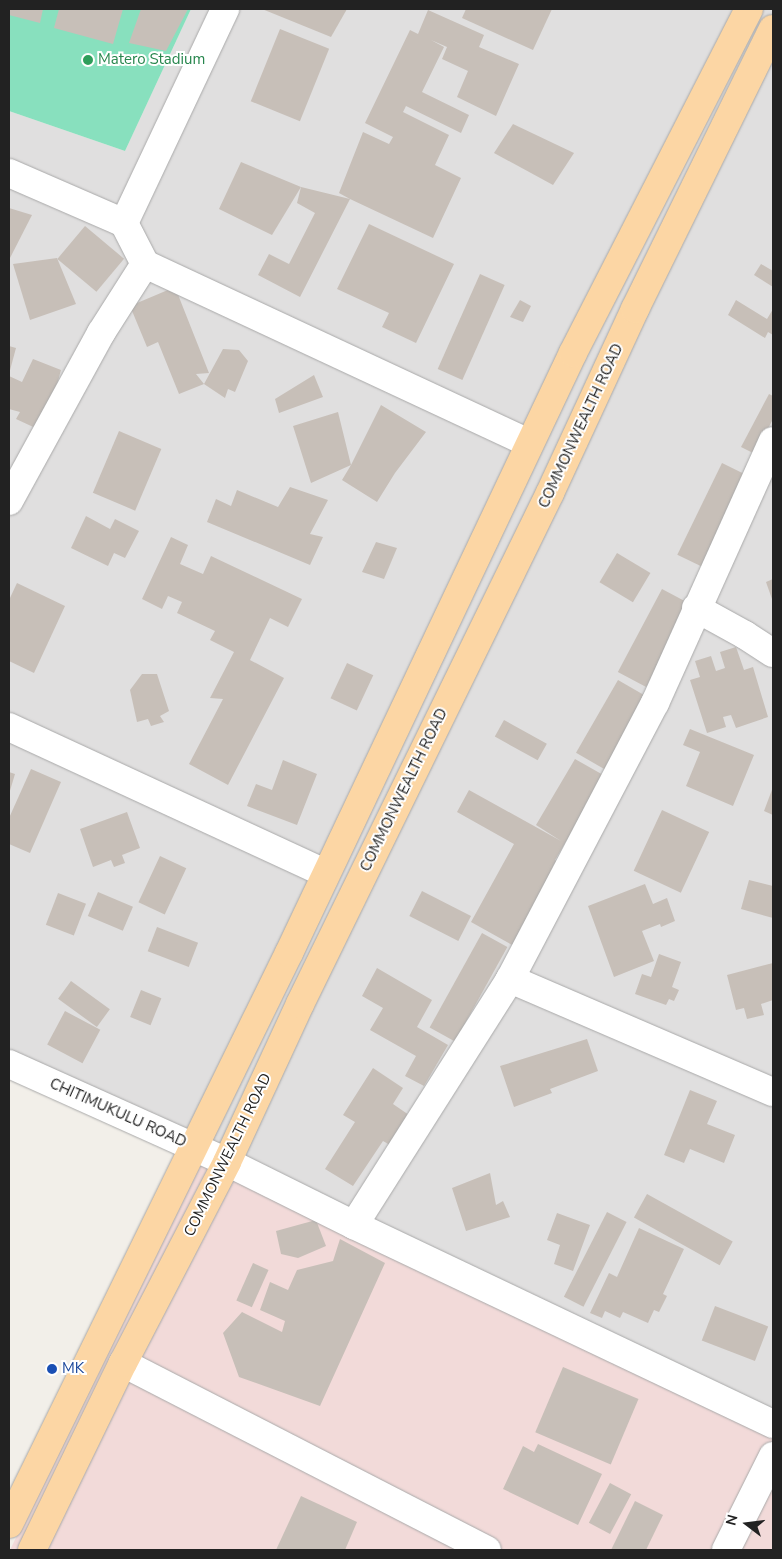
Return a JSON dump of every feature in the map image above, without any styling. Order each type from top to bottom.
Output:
[{"type":"main road","points":[[9,1524],[289,953],[529,443],[606,286],[749,9]]},
{"type":"main road","name":"COMMONWEALTH ROAD","points":[[32,1550],[122,1363],[227,1162],[300,1004],[550,493],[635,309],[773,29]]},
{"type":"street","points":[[124,223],[225,9]]},
{"type":"street","points":[[9,173],[124,223],[145,264],[529,443]]},
{"type":"street","points":[[9,501],[101,333],[145,264]]},
{"type":"street","points":[[354,1225],[510,979],[655,702],[773,441]]},
{"type":"street","points":[[696,608],[773,653]]},
{"type":"street","points":[[9,727],[325,873]]},
{"type":"street","points":[[510,979],[772,1089]]},
{"type":"street","name":"CHITIMUKULU ROAD","points":[[9,1064],[227,1162],[354,1225],[773,1424]]},
{"type":"street","points":[[122,1363],[487,1550]]},
{"type":"street","points":[[726,1550],[773,1456]]},
{"type":"shaded area","points":[[191,9],[773,9],[773,1426],[9,1055],[9,111],[125,151]]},
{"type":"shaded area","points":[[208,1146],[773,1424],[773,1550],[10,1550]]},
{"type":"green space","name":"Matero Stadium","points":[[9,9],[191,9],[125,151],[9,111]]},
{"type":"building","points":[[9,9],[43,9],[40,23],[9,15]]},
{"type":"building","points":[[59,9],[123,9],[113,44],[54,28]]},
{"type":"building","points":[[141,9],[188,9],[166,51],[129,43]]},
{"type":"building","points":[[262,9],[347,9],[331,37]]},
{"type":"building","points":[[466,9],[552,9],[533,50],[462,18]]},
{"type":"building","points":[[428,10],[484,35],[479,47],[519,64],[496,116],[457,97],[468,71],[442,59],[447,47],[431,40],[444,47],[422,92],[469,115],[461,133],[406,106],[403,112],[449,135],[435,165],[461,178],[433,238],[339,193],[363,132],[389,144],[393,137],[365,123],[410,30],[418,34]]},
{"type":"building","points":[[280,29],[329,49],[300,121],[251,101]]},
{"type":"building","points":[[513,124],[574,153],[553,185],[494,153]]},
{"type":"building","points":[[241,162],[301,187],[272,235],[219,209]]},
{"type":"building","points":[[301,187],[350,199],[300,297],[258,275],[269,254],[289,264],[315,213],[297,203]]},
{"type":"building","points":[[9,208],[32,215],[9,260]]},
{"type":"building","points":[[369,224],[454,264],[416,343],[382,327],[389,313],[337,289]]},
{"type":"building","points":[[85,226],[124,259],[96,292],[57,259]]},
{"type":"building","points":[[57,258],[76,304],[30,320],[13,264]]},
{"type":"building","points":[[761,264],[773,271],[773,287],[754,275]]},
{"type":"building","points":[[480,274],[505,285],[462,380],[438,369]]},
{"type":"building","points":[[175,287],[209,373],[196,374],[204,384],[179,394],[158,342],[147,347],[130,306]]},
{"type":"building","points":[[520,300],[531,306],[523,322],[510,317]]},
{"type":"building","points":[[736,300],[767,319],[773,309],[773,335],[768,332],[765,338],[728,315]]},
{"type":"building","points":[[9,346],[16,348],[9,374]]},
{"type":"building","points":[[223,349],[239,350],[248,361],[235,392],[228,389],[225,398],[204,384]]},
{"type":"building","points":[[33,359],[61,370],[44,432],[16,419],[20,412],[9,409],[9,376],[22,382]]},
{"type":"building","points":[[314,375],[323,397],[279,413],[275,399]]},
{"type":"building","points":[[769,394],[773,396],[773,419],[755,454],[741,447]]},
{"type":"building","points":[[381,405],[426,432],[395,473],[377,502],[342,480]]},
{"type":"building","points":[[338,412],[351,465],[311,483],[293,426]]},
{"type":"building","points":[[119,431],[161,449],[135,511],[93,493]]},
{"type":"building","points":[[722,463],[749,476],[704,568],[677,555]]},
{"type":"building","points":[[290,487],[328,500],[310,534],[323,537],[310,565],[207,522],[216,499],[231,506],[237,490],[278,507]]},
{"type":"building","points":[[86,516],[110,529],[115,519],[139,531],[125,558],[114,553],[108,566],[71,548]]},
{"type":"building","points":[[171,537],[188,545],[180,564],[203,574],[211,556],[302,599],[288,627],[270,618],[250,660],[284,678],[228,785],[189,764],[223,699],[210,698],[234,652],[210,640],[215,631],[177,613],[182,602],[168,596],[162,609],[142,599]]},
{"type":"building","points":[[376,542],[397,548],[384,579],[362,572]]},
{"type":"building","points":[[617,553],[650,573],[633,602],[599,582]]},
{"type":"building","points":[[773,579],[773,602],[766,582]]},
{"type":"building","points":[[17,583],[65,606],[34,673],[9,661],[9,600]]},
{"type":"building","points":[[662,589],[690,604],[646,687],[618,672]]},
{"type":"building","points":[[736,647],[744,670],[753,667],[768,717],[736,728],[731,715],[723,717],[726,727],[707,733],[690,680],[700,677],[695,661],[711,656],[716,671],[725,668],[720,652]]},
{"type":"building","points":[[347,663],[373,675],[357,711],[331,698]]},
{"type":"building","points":[[142,674],[157,674],[169,711],[160,716],[164,722],[151,726],[148,719],[137,722],[130,690]]},
{"type":"building","points":[[618,680],[649,698],[607,771],[576,753]]},
{"type":"building","points":[[504,720],[547,744],[538,760],[495,737]]},
{"type":"building","points":[[690,729],[754,755],[733,806],[686,786],[700,752],[683,745]]},
{"type":"building","points":[[575,759],[605,776],[555,860],[560,863],[514,946],[471,922],[514,844],[457,812],[469,790],[561,841],[536,825]]},
{"type":"building","points":[[283,760],[317,774],[297,825],[247,806],[256,784],[272,790]]},
{"type":"building","points":[[31,769],[61,782],[30,853],[9,844],[9,818]]},
{"type":"building","points":[[9,772],[15,774],[9,794]]},
{"type":"building","points":[[773,787],[773,815],[764,811]]},
{"type":"building","points":[[662,810],[709,832],[681,893],[634,871]]},
{"type":"building","points":[[127,812],[140,848],[122,855],[125,863],[114,867],[111,860],[93,867],[80,829]]},
{"type":"building","points":[[160,856],[186,868],[165,914],[138,902]]},
{"type":"building","points":[[749,880],[773,886],[773,918],[741,909]]},
{"type":"building","points":[[645,884],[653,904],[667,898],[675,921],[661,927],[660,924],[642,931],[654,961],[614,977],[588,906]]},
{"type":"building","points":[[422,891],[471,916],[458,941],[409,916]]},
{"type":"building","points":[[98,892],[133,907],[123,931],[88,916]]},
{"type":"building","points":[[58,893],[86,904],[74,935],[46,925]]},
{"type":"building","points":[[157,927],[198,943],[189,967],[148,951]]},
{"type":"building","points":[[482,933],[507,947],[455,1042],[430,1027]]},
{"type":"building","points":[[659,954],[681,962],[672,987],[679,990],[674,1001],[669,999],[666,1005],[635,994],[642,974],[651,977]]},
{"type":"building","points":[[773,963],[773,1000],[761,1004],[764,1015],[747,1019],[744,1008],[736,1010],[727,975]]},
{"type":"building","points":[[377,968],[432,1000],[417,1027],[448,1045],[424,1086],[405,1076],[416,1056],[370,1030],[383,1008],[362,996]]},
{"type":"building","points":[[71,981],[110,1009],[97,1027],[58,999]]},
{"type":"building","points":[[141,990],[161,998],[151,1025],[130,1017]]},
{"type":"building","points":[[65,1011],[100,1030],[82,1063],[47,1045]]},
{"type":"building","points":[[587,1039],[598,1071],[550,1089],[552,1093],[514,1107],[500,1066]]},
{"type":"building","points":[[373,1068],[403,1088],[393,1104],[409,1115],[390,1145],[383,1141],[353,1186],[325,1169],[355,1122],[343,1115]]},
{"type":"building","points":[[690,1090],[717,1101],[707,1124],[735,1135],[724,1163],[690,1149],[684,1163],[664,1155]]},
{"type":"building","points":[[490,1173],[496,1205],[503,1201],[510,1217],[466,1231],[452,1188]]},
{"type":"building","points":[[647,1194],[733,1242],[720,1265],[634,1218]]},
{"type":"building","points":[[607,1212],[627,1222],[583,1307],[564,1297]]},
{"type":"building","points":[[557,1213],[590,1225],[573,1271],[554,1264],[560,1245],[547,1240]]},
{"type":"building","points":[[316,1220],[326,1246],[298,1258],[281,1254],[276,1231]]},
{"type":"building","points":[[639,1228],[684,1249],[663,1294],[667,1296],[659,1312],[654,1310],[648,1323],[623,1312],[620,1318],[605,1311],[602,1318],[590,1313],[609,1273],[617,1277]]},
{"type":"building","points":[[340,1239],[385,1263],[320,1406],[239,1377],[223,1333],[242,1312],[282,1332],[285,1321],[260,1310],[270,1282],[288,1290],[297,1270],[333,1261]]},
{"type":"building","points":[[253,1263],[269,1270],[252,1307],[236,1300]]},
{"type":"building","points":[[715,1306],[768,1326],[755,1361],[702,1341]]},
{"type":"building","points":[[563,1367],[638,1399],[611,1464],[535,1432]]},
{"type":"building","points":[[538,1444],[602,1474],[578,1525],[503,1489],[523,1446],[534,1452]]},
{"type":"building","points":[[610,1483],[631,1494],[610,1534],[589,1523]]},
{"type":"building","points":[[301,1496],[357,1522],[345,1550],[276,1550]]},
{"type":"building","points":[[635,1501],[663,1515],[646,1550],[611,1550]]},
{"type":"place","name":"Matero Stadium","points":[[88,60]]},
{"type":"place","name":"MK","points":[[52,1369]]}]
